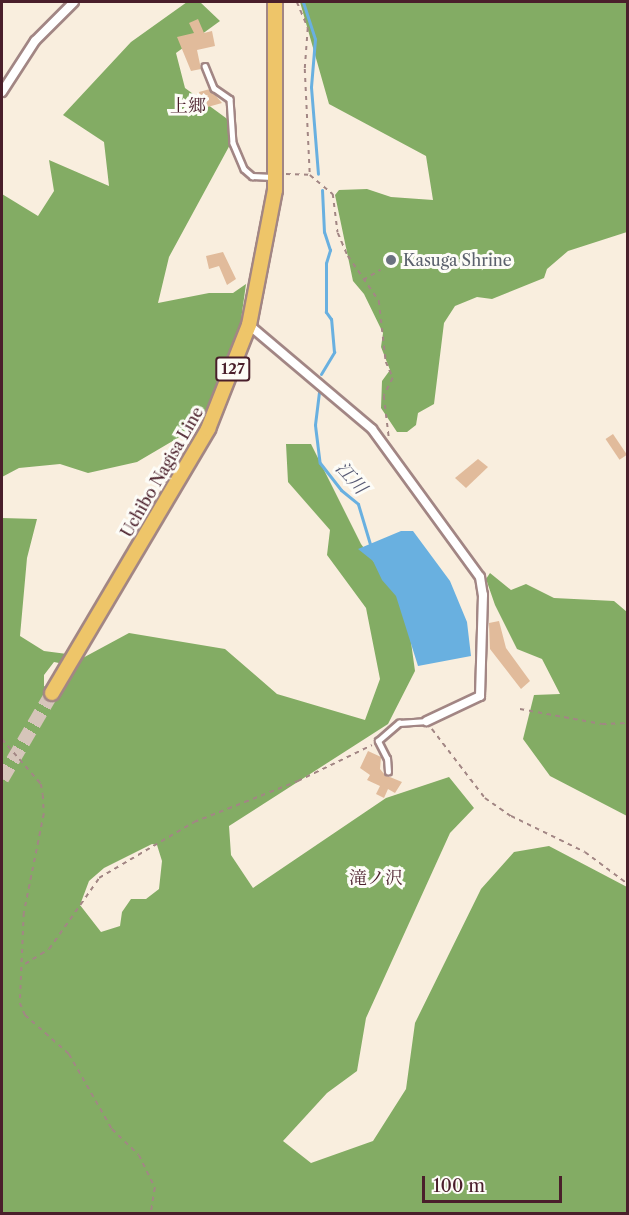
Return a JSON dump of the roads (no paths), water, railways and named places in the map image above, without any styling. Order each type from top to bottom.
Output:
[{"type":"highway","name":"Uchibo Nagisa Line","points":[[52,693],[208,429],[249,325],[266,247],[276,176],[275,2]]},
{"type":"street","points":[[2,92],[35,41],[74,2]]},
{"type":"street","points":[[249,325],[372,429],[415,490],[463,550],[480,578],[483,595],[480,696],[427,721]]},
{"type":"lane","points":[[205,66],[214,88],[230,99],[233,143],[244,170],[252,176],[276,176]]},
{"type":"lane","points":[[388,772],[387,759],[378,741],[399,723],[427,721]]},
{"type":"water","points":[[401,531],[413,531],[450,581],[467,622],[471,656],[418,666],[396,596],[382,580],[373,561],[358,549]]},
{"type":"waterway","name":"江川","points":[[303,2],[315,39],[311,87],[318,174]]},
{"type":"waterway","name":"江川","points":[[321,374],[334,352],[331,319],[326,312],[326,263],[330,250],[324,232],[322,190]]},
{"type":"waterway","name":"江川","points":[[319,392],[315,425],[320,463],[341,490],[358,504],[370,544]]},
{"type":"tunnel","points":[[2,779],[52,693]]},
{"type":"place","name":"Kasuga Shrine","points":[[391,260]]},
{"type":"district","name":"上郷","points":[[188,106]]},
{"type":"district","name":"滝ノ沢","points":[[376,878]]}]
